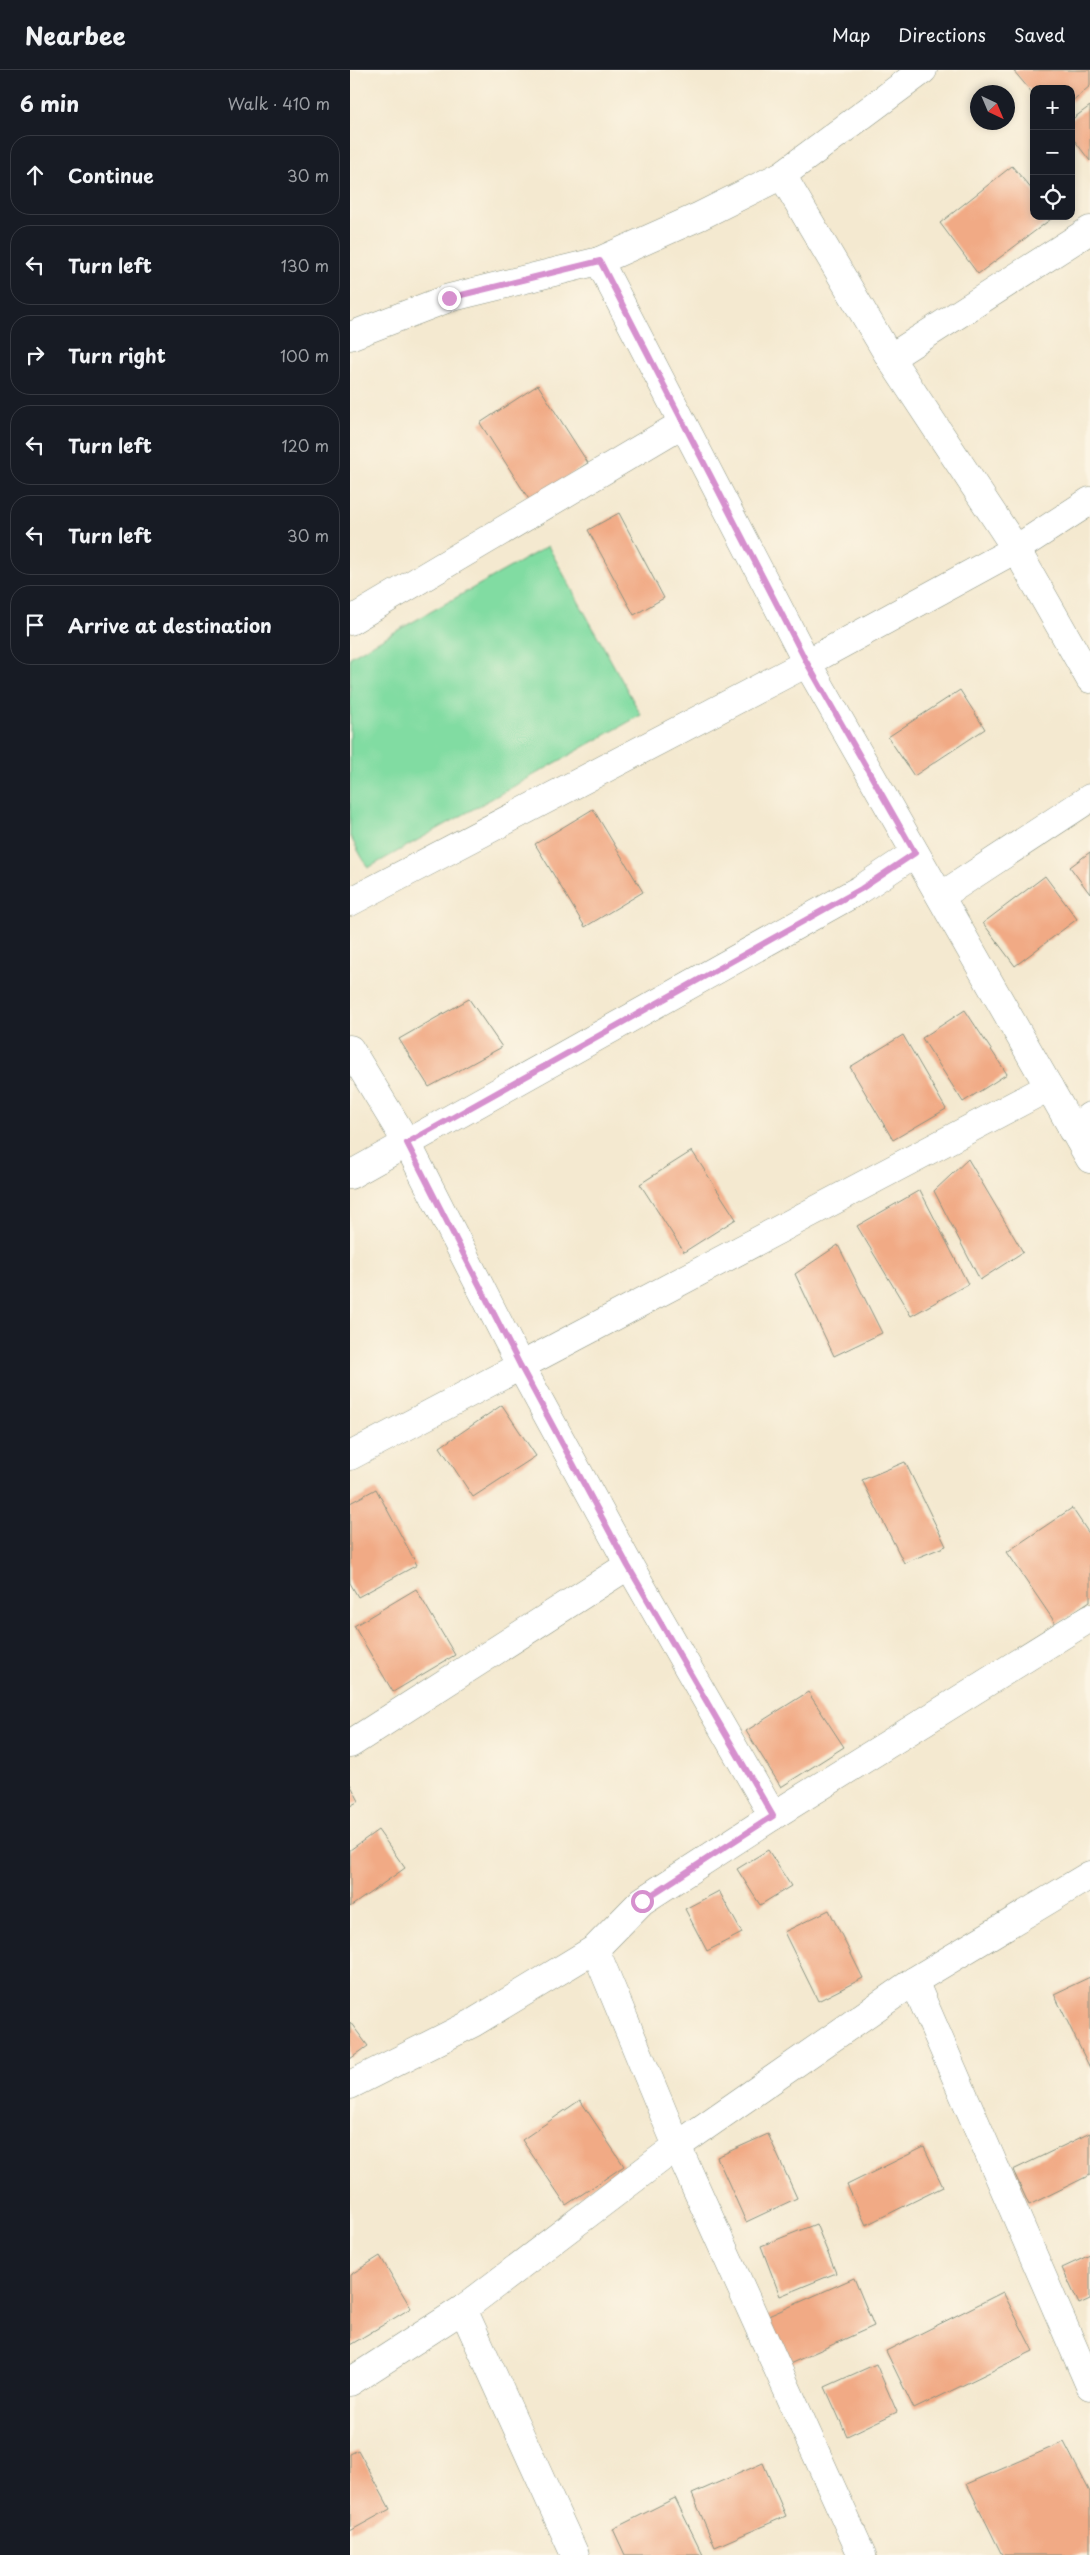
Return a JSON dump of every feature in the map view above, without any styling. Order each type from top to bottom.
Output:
[{"type":"street","points":[[350,336],[449,298],[600,261],[700,216],[782,176],[923,70]]},
{"type":"street","points":[[782,176],[890,358],[1016,550],[1090,679]]},
{"type":"street","points":[[890,358],[1090,230]]},
{"type":"street","points":[[600,261],[682,424],[807,663],[1049,1087],[1081,1123],[1090,1159]]},
{"type":"street","points":[[350,621],[682,424]]},
{"type":"street","points":[[350,902],[807,663],[1016,550],[1090,501]]},
{"type":"street","points":[[941,896],[1090,798]]},
{"type":"street","points":[[350,1175],[861,889],[915,853]]},
{"type":"street","points":[[350,1049],[407,1143],[520,1365],[628,1566],[773,1816]]},
{"type":"street","points":[[350,1456],[1049,1087]]},
{"type":"street","points":[[350,1744],[628,1566]]},
{"type":"street","points":[[350,2086],[473,2023],[595,1949],[642,1901],[773,1816],[1090,1618]]},
{"type":"street","points":[[350,2382],[462,2309],[677,2146],[914,1981],[1090,1874]]},
{"type":"street","points":[[595,1949],[677,2146],[862,2555]]},
{"type":"street","points":[[914,1981],[1090,2386]]},
{"type":"street","points":[[462,2309],[575,2555]]},
{"type":"green space","points":[[548,546],[641,715],[368,868],[350,836],[350,657]]},
{"type":"building","points":[[1013,70],[1090,70],[1090,86],[1075,99],[1075,85],[1030,85],[1030,90]]},
{"type":"building","points":[[1090,106],[1090,161],[1075,141],[1075,117]]},
{"type":"building","points":[[1012,166],[1030,187],[1030,220],[1050,220],[978,274],[940,223]]},
{"type":"building","points":[[538,385],[588,463],[530,501],[480,423]]},
{"type":"building","points":[[619,513],[664,598],[634,615],[588,530]]},
{"type":"building","points":[[960,690],[985,729],[914,776],[888,737]]},
{"type":"building","points":[[593,809],[643,892],[585,927],[535,844]]},
{"type":"building","points":[[1090,852],[1090,894],[1070,867]]},
{"type":"building","points":[[1045,876],[1077,919],[1015,966],[983,923]]},
{"type":"building","points":[[469,999],[502,1047],[429,1087],[399,1039]]},
{"type":"building","points":[[965,1010],[1007,1074],[963,1102],[922,1038]]},
{"type":"building","points":[[903,1035],[946,1109],[893,1140],[850,1067]]},
{"type":"building","points":[[692,1151],[736,1219],[684,1252],[640,1184]]},
{"type":"building","points":[[968,1159],[1023,1252],[980,1280],[934,1191]]},
{"type":"building","points":[[920,1190],[968,1284],[911,1316],[857,1226]]},
{"type":"building","points":[[838,1245],[882,1333],[834,1356],[795,1274]]},
{"type":"building","points":[[502,1405],[536,1456],[473,1497],[440,1447]]},
{"type":"building","points":[[905,1462],[946,1546],[904,1563],[862,1480]]},
{"type":"building","points":[[376,1489],[417,1565],[358,1597],[350,1583],[350,1503]]},
{"type":"building","points":[[1072,1508],[1090,1535],[1090,1601],[1056,1624],[1007,1552]]},
{"type":"building","points":[[416,1589],[455,1655],[393,1692],[354,1626]]},
{"type":"building","points":[[808,1692],[844,1747],[781,1787],[746,1731]]},
{"type":"building","points":[[350,1784],[359,1801],[350,1806]]},
{"type":"building","points":[[378,1830],[405,1868],[350,1907],[350,1850]]},
{"type":"building","points":[[768,1850],[791,1886],[760,1905],[737,1869]]},
{"type":"building","points":[[719,1891],[742,1933],[707,1951],[685,1909]]},
{"type":"building","points":[[829,1910],[863,1978],[818,2001],[784,1932]]},
{"type":"building","points":[[1090,1977],[1090,2068],[1054,1994]]},
{"type":"building","points":[[350,2022],[368,2046],[350,2059]]},
{"type":"building","points":[[580,2100],[624,2166],[566,2205],[522,2140]]},
{"type":"building","points":[[1090,2133],[1090,2175],[1029,2205],[1013,2170]]},
{"type":"building","points":[[768,2134],[797,2198],[746,2222],[717,2157]]},
{"type":"building","points":[[924,2147],[943,2187],[866,2225],[847,2185]]},
{"type":"building","points":[[816,2224],[836,2273],[780,2296],[761,2246]]},
{"type":"building","points":[[1090,2255],[1090,2299],[1079,2304],[1062,2268]]},
{"type":"building","points":[[380,2256],[411,2308],[350,2345],[350,2275]]},
{"type":"building","points":[[854,2278],[874,2326],[785,2366],[764,2318]]},
{"type":"building","points":[[1003,2292],[1033,2351],[914,2409],[886,2351]]},
{"type":"building","points":[[876,2364],[897,2412],[847,2436],[825,2387]]},
{"type":"building","points":[[1064,2442],[1090,2492],[1090,2555],[1002,2555],[967,2484]]},
{"type":"building","points":[[358,2450],[390,2509],[350,2531],[350,2454]]},
{"type":"building","points":[[763,2463],[786,2516],[715,2547],[692,2494]]},
{"type":"building","points":[[675,2498],[703,2555],[625,2555],[613,2529]]},
{"type":"route","points":[[449,298],[600,261],[682,424],[807,663],[915,853],[861,889],[407,1143],[520,1365],[628,1566],[773,1816],[642,1901]]}]
